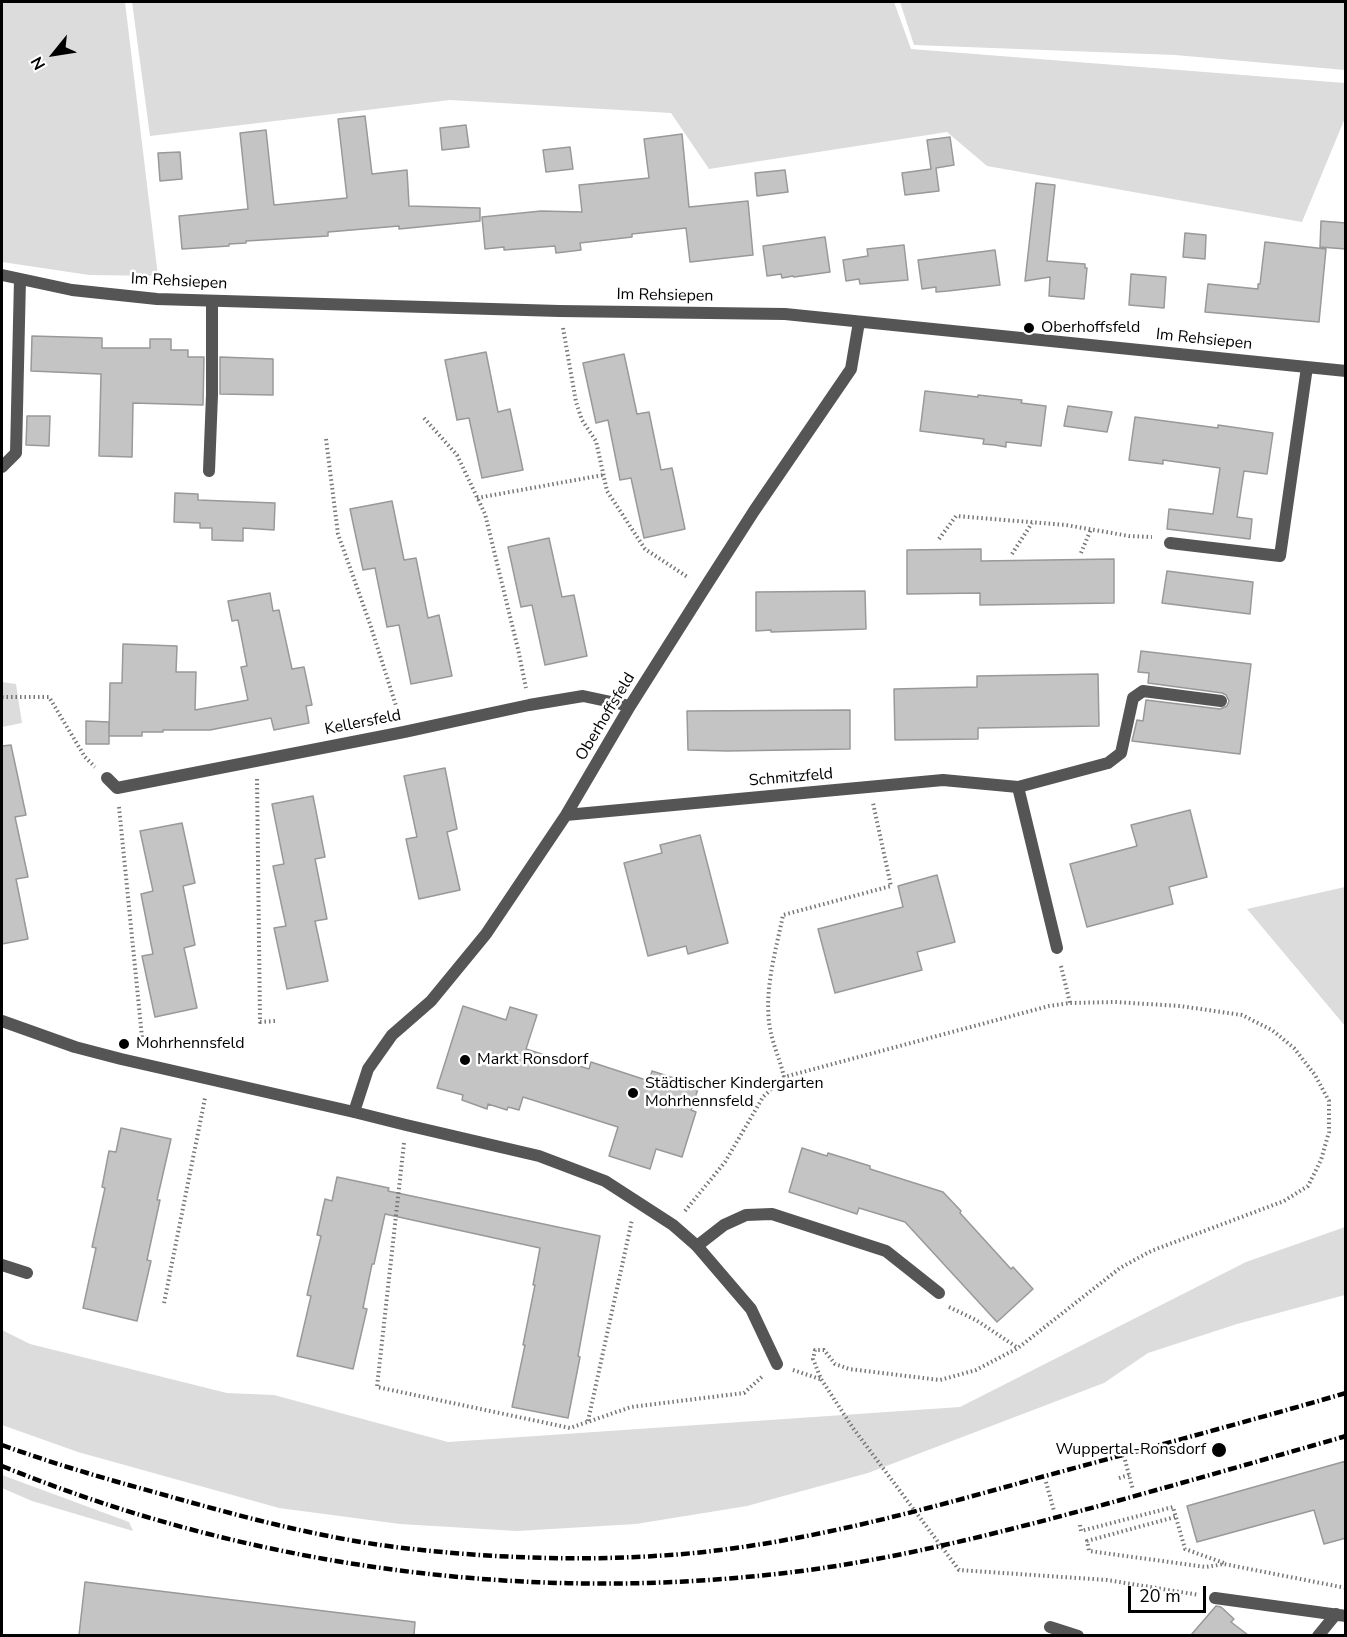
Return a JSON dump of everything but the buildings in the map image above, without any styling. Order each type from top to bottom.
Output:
[{"type":"street","name":"Im Rehsiepen","points":[[2,275],[83,291],[157,299],[560,311],[785,314],[1346,371]]},
{"type":"street","points":[[2,467],[16,453],[20,279]]},
{"type":"street","points":[[209,471],[212,301]]},
{"type":"street","name":"Oberhoffsfeld","points":[[354,1112],[369,1069],[392,1035],[431,1001],[486,934],[566,815],[630,706],[704,589],[851,369],[859,322]]},
{"type":"street","points":[[1170,543],[1280,556],[1307,367]]},
{"type":"street","points":[[1057,948],[1018,787],[1108,763],[1121,753],[1133,698],[1143,691],[1221,700]]},
{"type":"street","name":"Kellersfeld","points":[[117,788],[583,696],[630,706]]},
{"type":"street","points":[[107,778],[117,788]]},
{"type":"street","name":"Schmitzfeld","points":[[566,815],[943,780],[1018,787]]},
{"type":"street","points":[[2,1021],[75,1047],[539,1156],[605,1181],[673,1225],[696,1246],[751,1309],[777,1365]]},
{"type":"street","points":[[696,1246],[724,1225],[746,1215],[772,1214],[886,1251],[939,1293]]},
{"type":"street","points":[[2,1265],[27,1273]]},
{"type":"street","points":[[1215,1598],[1341,1615]]},
{"type":"street","points":[[1318,1635],[1341,1615]]},
{"type":"street","points":[[1050,1627],[1078,1635]]},
{"type":"path","points":[[560,311],[576,402],[582,420],[596,441],[607,491],[645,549],[704,589]]},
{"type":"path","points":[[424,418],[457,455],[485,514],[525,680]]},
{"type":"path","points":[[326,439],[338,534],[370,624],[404,732]]},
{"type":"path","points":[[477,498],[603,475]]},
{"type":"path","points":[[939,539],[956,516],[1066,525],[1129,536],[1160,537],[1170,543]]},
{"type":"path","points":[[1012,554],[1032,523]]},
{"type":"path","points":[[1081,553],[1091,530]]},
{"type":"path","points":[[2,697],[49,697],[85,757],[107,778]]},
{"type":"path","points":[[257,761],[260,1022],[275,1021]]},
{"type":"path","points":[[784,1077],[772,1040],[768,1002],[769,983],[783,915],[891,886],[870,787]]},
{"type":"path","points":[[117,788],[145,1064]]},
{"type":"path","points":[[1057,948],[1070,1003]]},
{"type":"path","points":[[673,1225],[725,1162],[763,1097],[784,1077],[1049,1006],[1070,1003],[1115,1002],[1180,1006],[1242,1015],[1272,1030],[1294,1048],[1315,1075],[1329,1101],[1329,1131],[1321,1160],[1308,1186],[1284,1201],[1151,1251],[1120,1268],[1018,1348],[976,1371],[940,1380],[849,1370],[835,1364],[824,1350],[815,1350],[813,1359],[821,1379],[853,1428],[959,1570],[1107,1580],[1215,1598]]},
{"type":"path","points":[[164,1303],[209,1079]]},
{"type":"path","points":[[406,1125],[377,1387],[570,1428],[631,1407],[744,1393],[777,1365],[821,1379]]},
{"type":"path","points":[[588,1422],[636,1201]]},
{"type":"path","points":[[939,1293],[948,1306],[976,1320],[1018,1348]]},
{"type":"path","points":[[1125,1460],[1133,1490]]},
{"type":"path","points":[[1119,1478],[1129,1475]]},
{"type":"path","points":[[1046,1482],[1053,1496],[1054,1511]]},
{"type":"path","points":[[1080,1525],[1081,1531],[1173,1507],[1185,1549],[1224,1564],[1346,1588]]},
{"type":"path","points":[[1176,1517],[1087,1541],[1089,1551],[1206,1567],[1224,1564]]},
{"type":"shaded area","points":[[2,2],[125,2],[158,276],[89,275],[2,262]]},
{"type":"shaded area","points":[[132,2],[894,2],[911,49],[1345,83],[1345,118],[1302,222],[987,166],[947,132],[709,169],[671,113],[450,100],[150,136]]},
{"type":"shaded area","points":[[900,2],[1345,2],[1345,70],[1175,55],[914,45]]},
{"type":"shaded area","points":[[2,682],[16,684],[22,723],[2,727]]},
{"type":"shaded area","points":[[1346,887],[1345,1026],[1247,909]]},
{"type":"shaded area","points":[[1345,1227],[1345,1295],[1237,1324],[1148,1353],[1104,1383],[868,1473],[747,1506],[636,1524],[517,1531],[400,1524],[279,1508],[78,1452],[2,1425],[2,1330],[30,1344],[227,1393],[274,1395],[448,1442],[960,1407],[1246,1262]]},
{"type":"shaded area","points":[[2,1475],[129,1522],[133,1531],[32,1501],[2,1488]]},
{"type":"railway","points":[[2,1445],[77,1470],[185,1501],[277,1525],[372,1544],[476,1555],[621,1558],[739,1548],[871,1522],[959,1500],[1346,1393]]},
{"type":"railway","points":[[2,1466],[99,1502],[198,1531],[299,1554],[402,1571],[505,1581],[609,1584],[713,1580],[816,1569],[889,1557],[1070,1514],[1346,1436]]},
{"type":"place","name":"Oberhoffsfeld","points":[[1029,328]]},
{"type":"place","name":"Mohrhennsfeld","points":[[124,1044]]},
{"type":"place","name":"Markt Ronsdorf","points":[[465,1060]]},
{"type":"place","name":"Städtischer Kindergarten Mohrhennsfeld","points":[[633,1093]]},
{"type":"place","name":"Wuppertal-Ronsdorf","points":[[1219,1450]]}]
